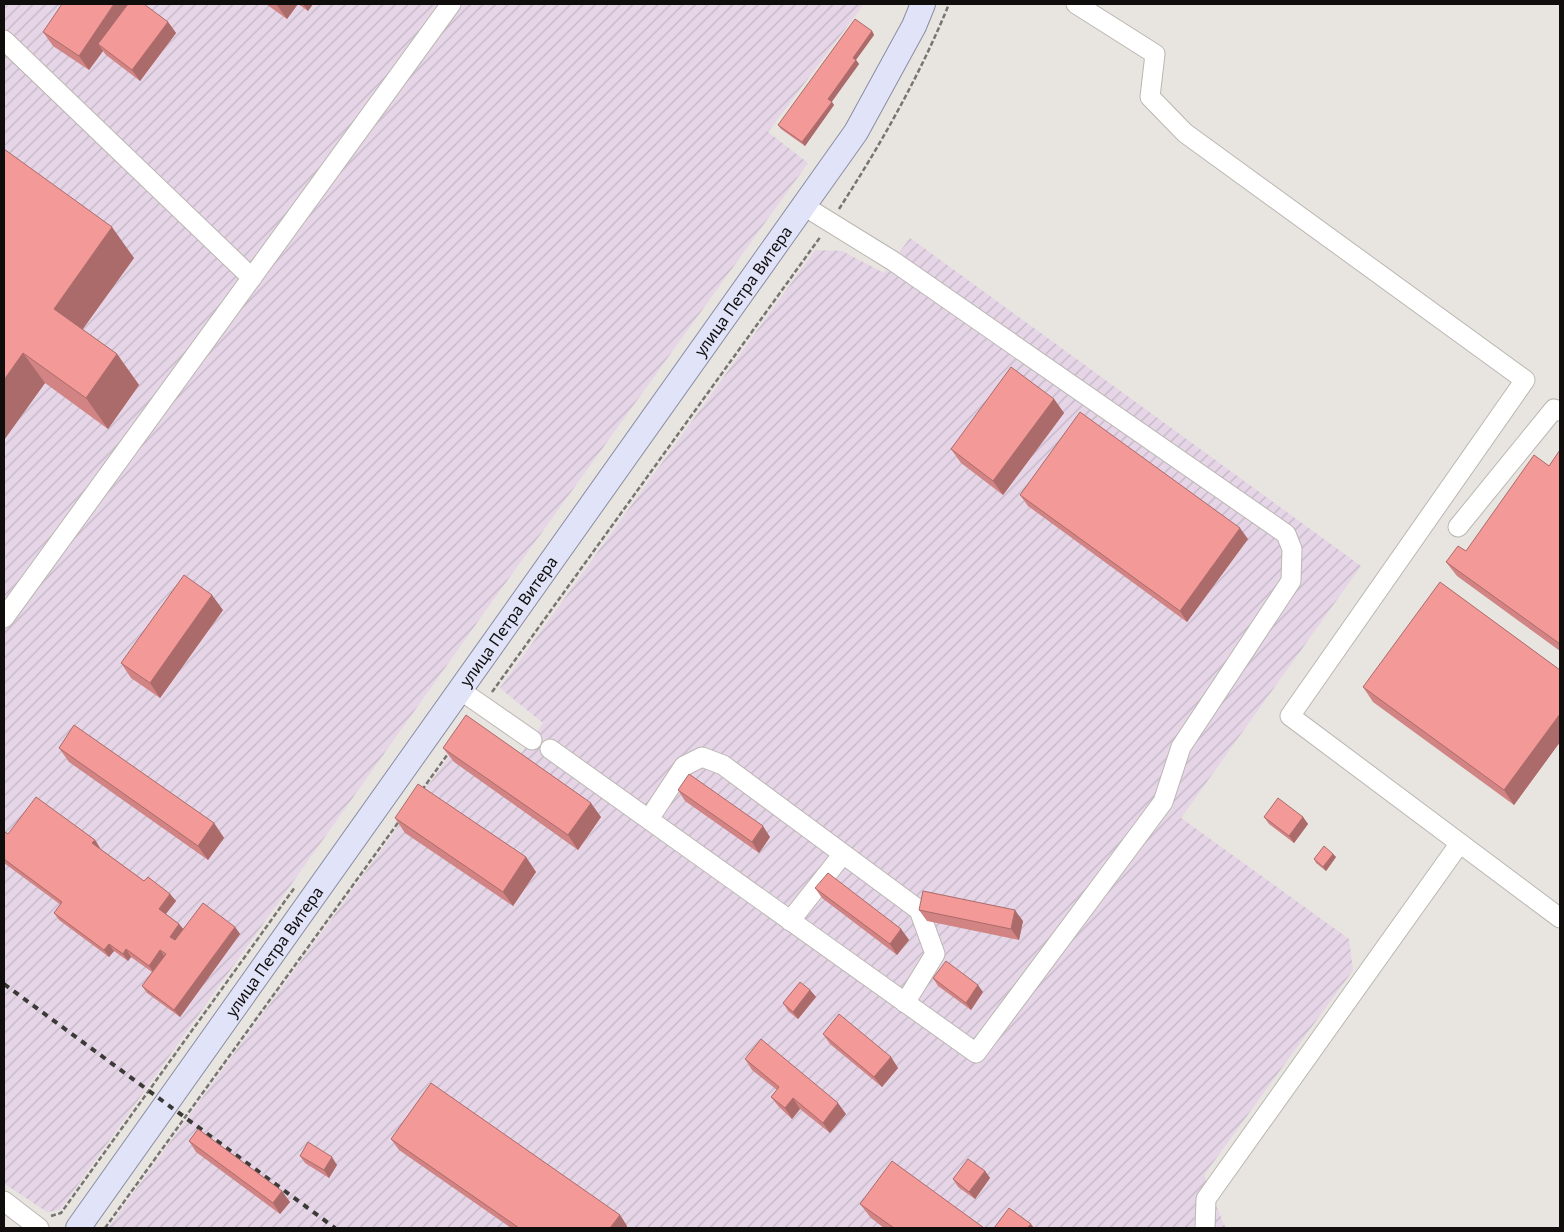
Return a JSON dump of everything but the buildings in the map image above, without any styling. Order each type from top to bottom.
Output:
[{"type":"main road","name":"улица Петра Витера","points":[[78,1228],[856,132],[914,26],[923,4]]},
{"type":"lane","points":[[4,618],[451,4]]},
{"type":"lane","points":[[1076,4],[1155,54],[1150,96],[1186,133],[1525,380],[1290,716],[1560,918]]},
{"type":"lane","points":[[4,40],[252,278]]},
{"type":"lane","points":[[550,749],[976,1053],[1163,802],[1181,747],[1291,581],[1292,549],[1286,534],[893,261],[804,206]]},
{"type":"lane","points":[[1458,527],[1554,409],[1560,411]]},
{"type":"lane","points":[[460,690],[532,740]]},
{"type":"lane","points":[[649,819],[684,766],[702,757],[723,765],[919,910],[935,954],[905,1003]]},
{"type":"lane","points":[[1204,1228],[1206,1199],[1460,843]]},
{"type":"lane","points":[[790,920],[843,854]]},
{"type":"lane","points":[[4,1201],[39,1228]]},
{"type":"path","points":[[482,706],[810,253],[898,110],[936,36],[949,4]]},
{"type":"path","points":[[418,795],[453,746]]},
{"type":"path","points":[[105,1228],[401,819]]},
{"type":"shaded area","points":[[4,4],[864,4],[768,132],[808,163],[491,603],[60,1210],[47,1212],[4,1185]]},
{"type":"shaded area","points":[[910,238],[1361,566],[1181,818],[1349,939],[1353,970],[1204,1175],[1224,1225],[1228,1228],[108,1228],[474,722],[520,755],[532,740],[543,723],[500,688],[815,250],[842,251],[884,273]]},
{"type":"railway","points":[[4,984],[335,1228]]}]
